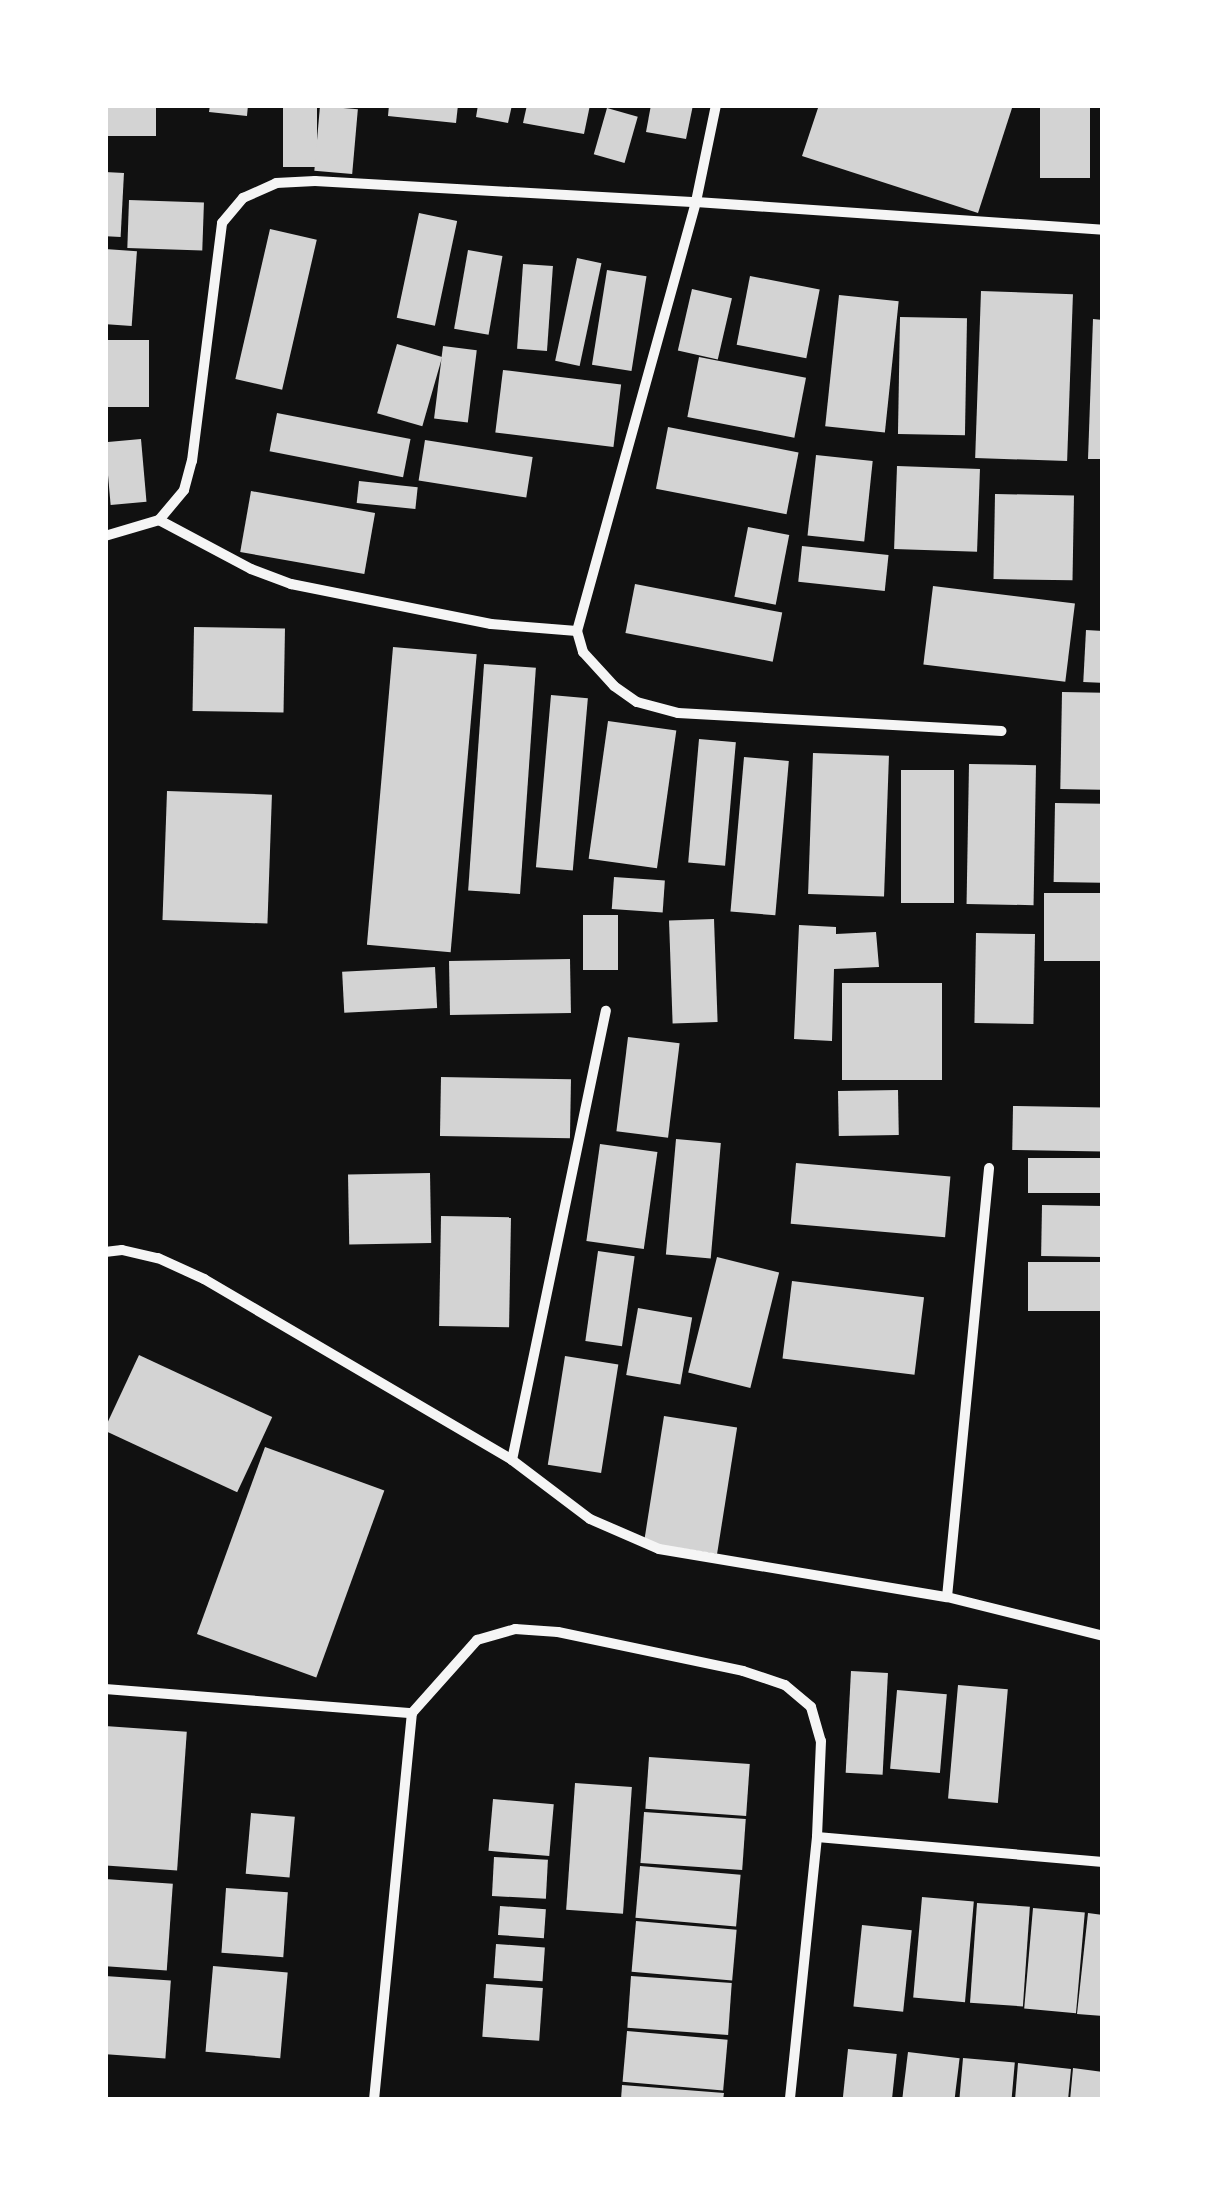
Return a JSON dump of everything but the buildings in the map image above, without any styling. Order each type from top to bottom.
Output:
[{"type":"street","points":[[716,105],[696,202],[578,631],[583,652],[614,686],[637,702],[678,713],[1000,731]]},
{"type":"street","points":[[105,536],[159,520],[184,490],[192,461],[222,224],[243,198],[276,184],[315,181],[696,202],[1103,230]]},
{"type":"street","points":[[159,520],[251,568],[291,584],[490,624],[578,631]]},
{"type":"street","points":[[512,1460],[606,1010]]},
{"type":"street","points":[[947,1597],[990,1168]]},
{"type":"street","points":[[105,1252],[122,1250],[158,1258],[204,1279],[512,1460],[590,1520],[659,1550],[947,1597],[1103,1636]]},
{"type":"street","points":[[374,2100],[412,1713],[477,1640],[515,1629],[558,1632],[742,1671],[785,1685],[811,1707],[821,1742],[816,1837],[790,2100]]},
{"type":"street","points":[[105,1689],[412,1713]]},
{"type":"street","points":[[816,1837],[1103,1862]]}]
